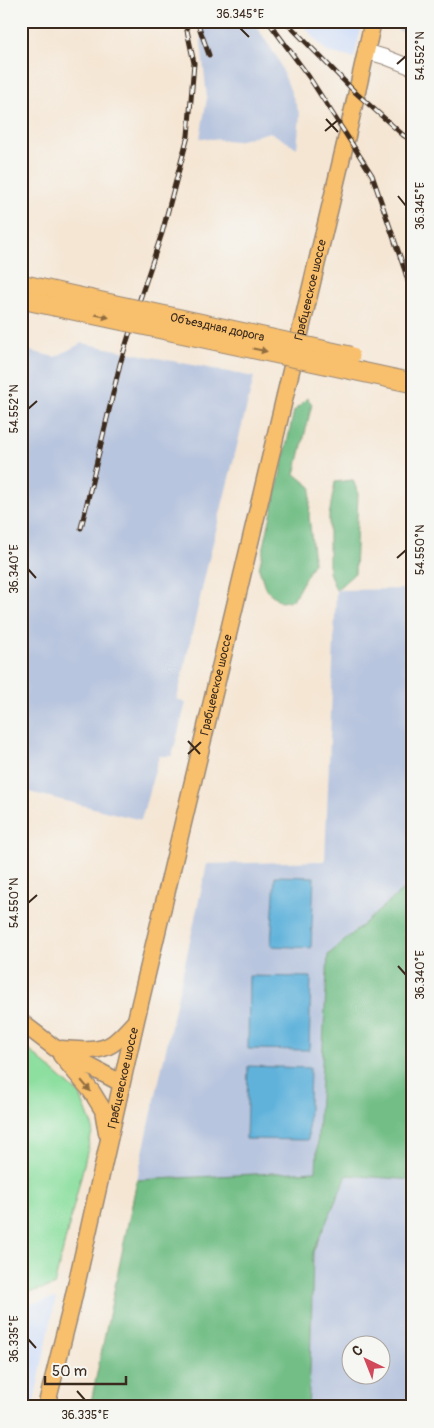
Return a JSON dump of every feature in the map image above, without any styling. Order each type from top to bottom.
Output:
[{"type":"highway","name":"Объездная дорога","points":[[21,284],[55,299],[413,383]]},
{"type":"highway","name":"Объездная дорога","points":[[21,299],[55,299],[413,370]]},
{"type":"main road","name":"Грабцевское шоссе","points":[[46,1407],[71,1308],[136,1020],[373,21]]},
{"type":"main road","points":[[55,1048],[96,1050],[110,1046],[136,1020]]},
{"type":"main road","points":[[21,1022],[55,1048],[122,1083]]},
{"type":"main road","points":[[55,1048],[92,1092],[103,1110],[108,1140]]},
{"type":"street","points":[[366,52],[386,57],[413,68]]},
{"type":"shaded area","points":[[201,21],[253,21],[278,59],[300,115],[297,148],[270,132],[237,141],[200,138],[207,98],[201,42]]},
{"type":"shaded area","points":[[299,21],[363,21],[354,58],[327,52]]},
{"type":"shaded area","points":[[399,21],[413,21],[413,38],[397,29]]},
{"type":"shaded area","points":[[82,343],[254,377],[177,699],[186,703],[172,756],[159,756],[141,820],[21,790],[21,349],[55,357]]},
{"type":"shaded area","points":[[413,589],[413,881],[328,955],[316,1171],[137,1180],[207,864],[325,861],[336,590]]},
{"type":"shaded area","points":[[347,1174],[413,1180],[413,1407],[308,1407],[313,1252]]},
{"type":"shaded area","points":[[56,1298],[33,1407],[21,1407],[21,1306]]},
{"type":"green space","points":[[307,398],[312,404],[295,474],[311,487],[309,516],[314,562],[293,600],[281,602],[266,590],[259,569],[294,411]]},
{"type":"green space","points":[[353,480],[358,493],[355,573],[336,590],[329,572],[329,516],[335,482]]},
{"type":"green space","points":[[413,881],[413,1180],[347,1175],[313,1252],[308,1407],[90,1407],[137,1180],[316,1171],[328,955]]},
{"type":"green space","points":[[21,1043],[80,1095],[93,1128],[54,1286],[21,1294]]},
{"type":"water","points":[[275,876],[314,877],[311,948],[271,946]]},
{"type":"water","points":[[249,976],[311,977],[309,1050],[248,1049]]},
{"type":"water","points":[[248,1066],[310,1068],[308,1140],[246,1139]]},
{"type":"railway","points":[[81,528],[120,364],[162,233],[188,136],[194,63],[185,21]]},
{"type":"railway","points":[[197,21],[209,55]]},
{"type":"railway","points":[[268,21],[309,77],[372,175],[413,298]]},
{"type":"railway","points":[[285,21],[356,93],[403,135],[413,141]]}]
